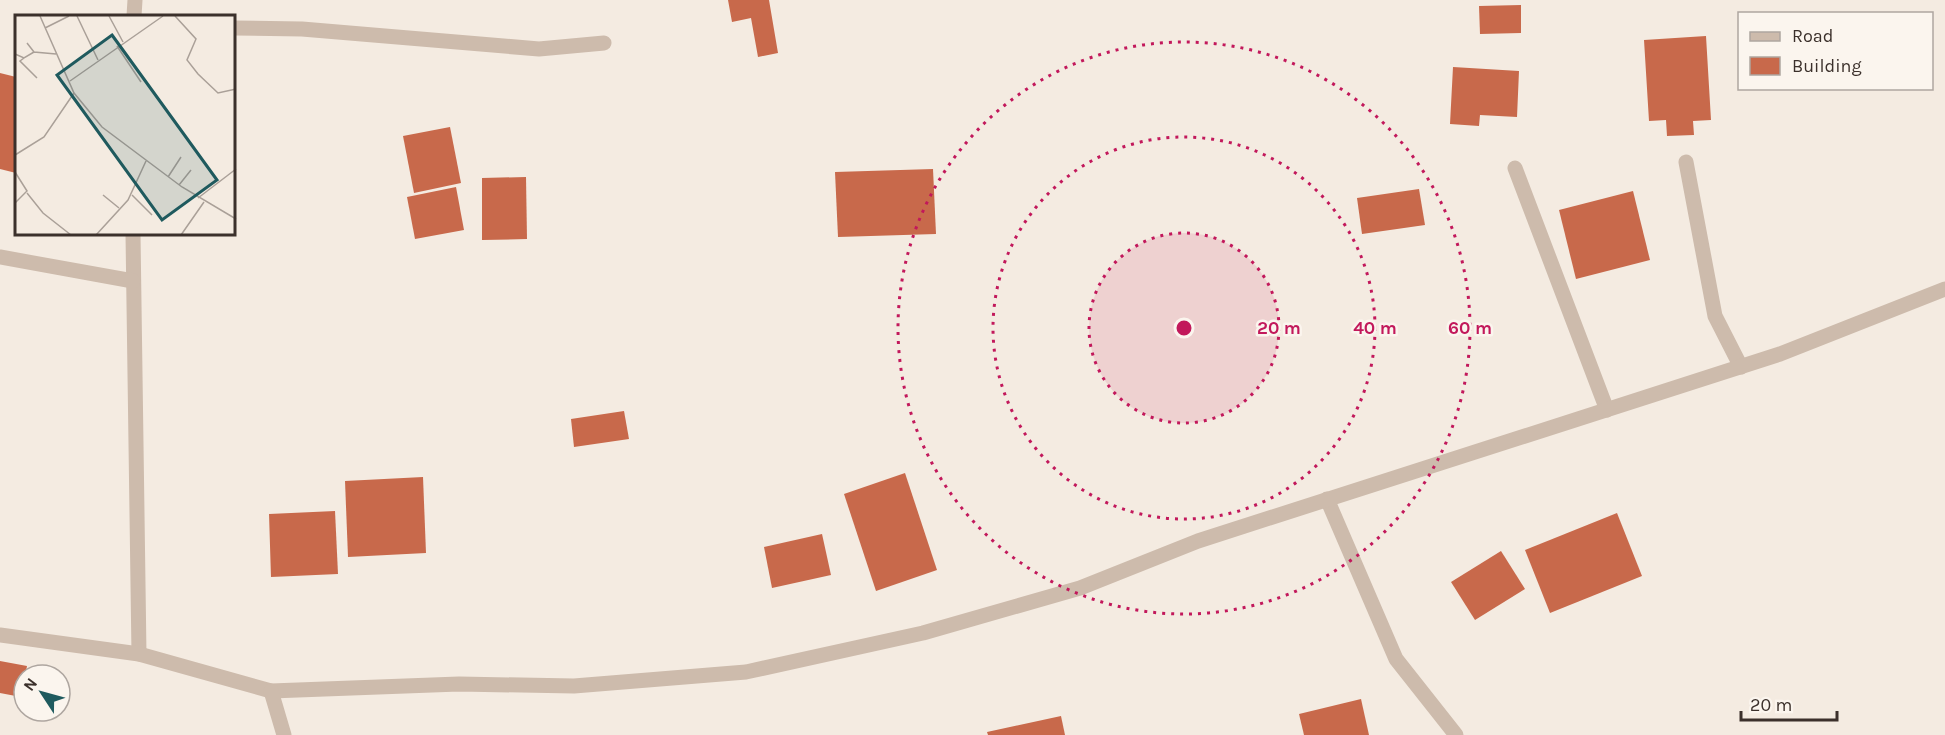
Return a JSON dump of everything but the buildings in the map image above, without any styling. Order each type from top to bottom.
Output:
[{"type":"street","points":[[134,15],[135,0]]},
{"type":"street","points":[[236,28],[314,30],[539,49],[604,43]]},
{"type":"street","points":[[1686,162],[1715,315],[1741,366]]},
{"type":"street","points":[[1515,168],[1607,410]]},
{"type":"street","points":[[133,236],[139,654]]},
{"type":"street","points":[[0,257],[133,281]]},
{"type":"street","points":[[0,634],[139,654],[271,692],[459,684],[574,686],[746,672],[923,633],[1080,588],[1198,541],[1741,366],[1945,289]]},
{"type":"street","points":[[1327,499],[1396,659],[1455,735]]},
{"type":"street","points":[[271,692],[284,735]]}]
